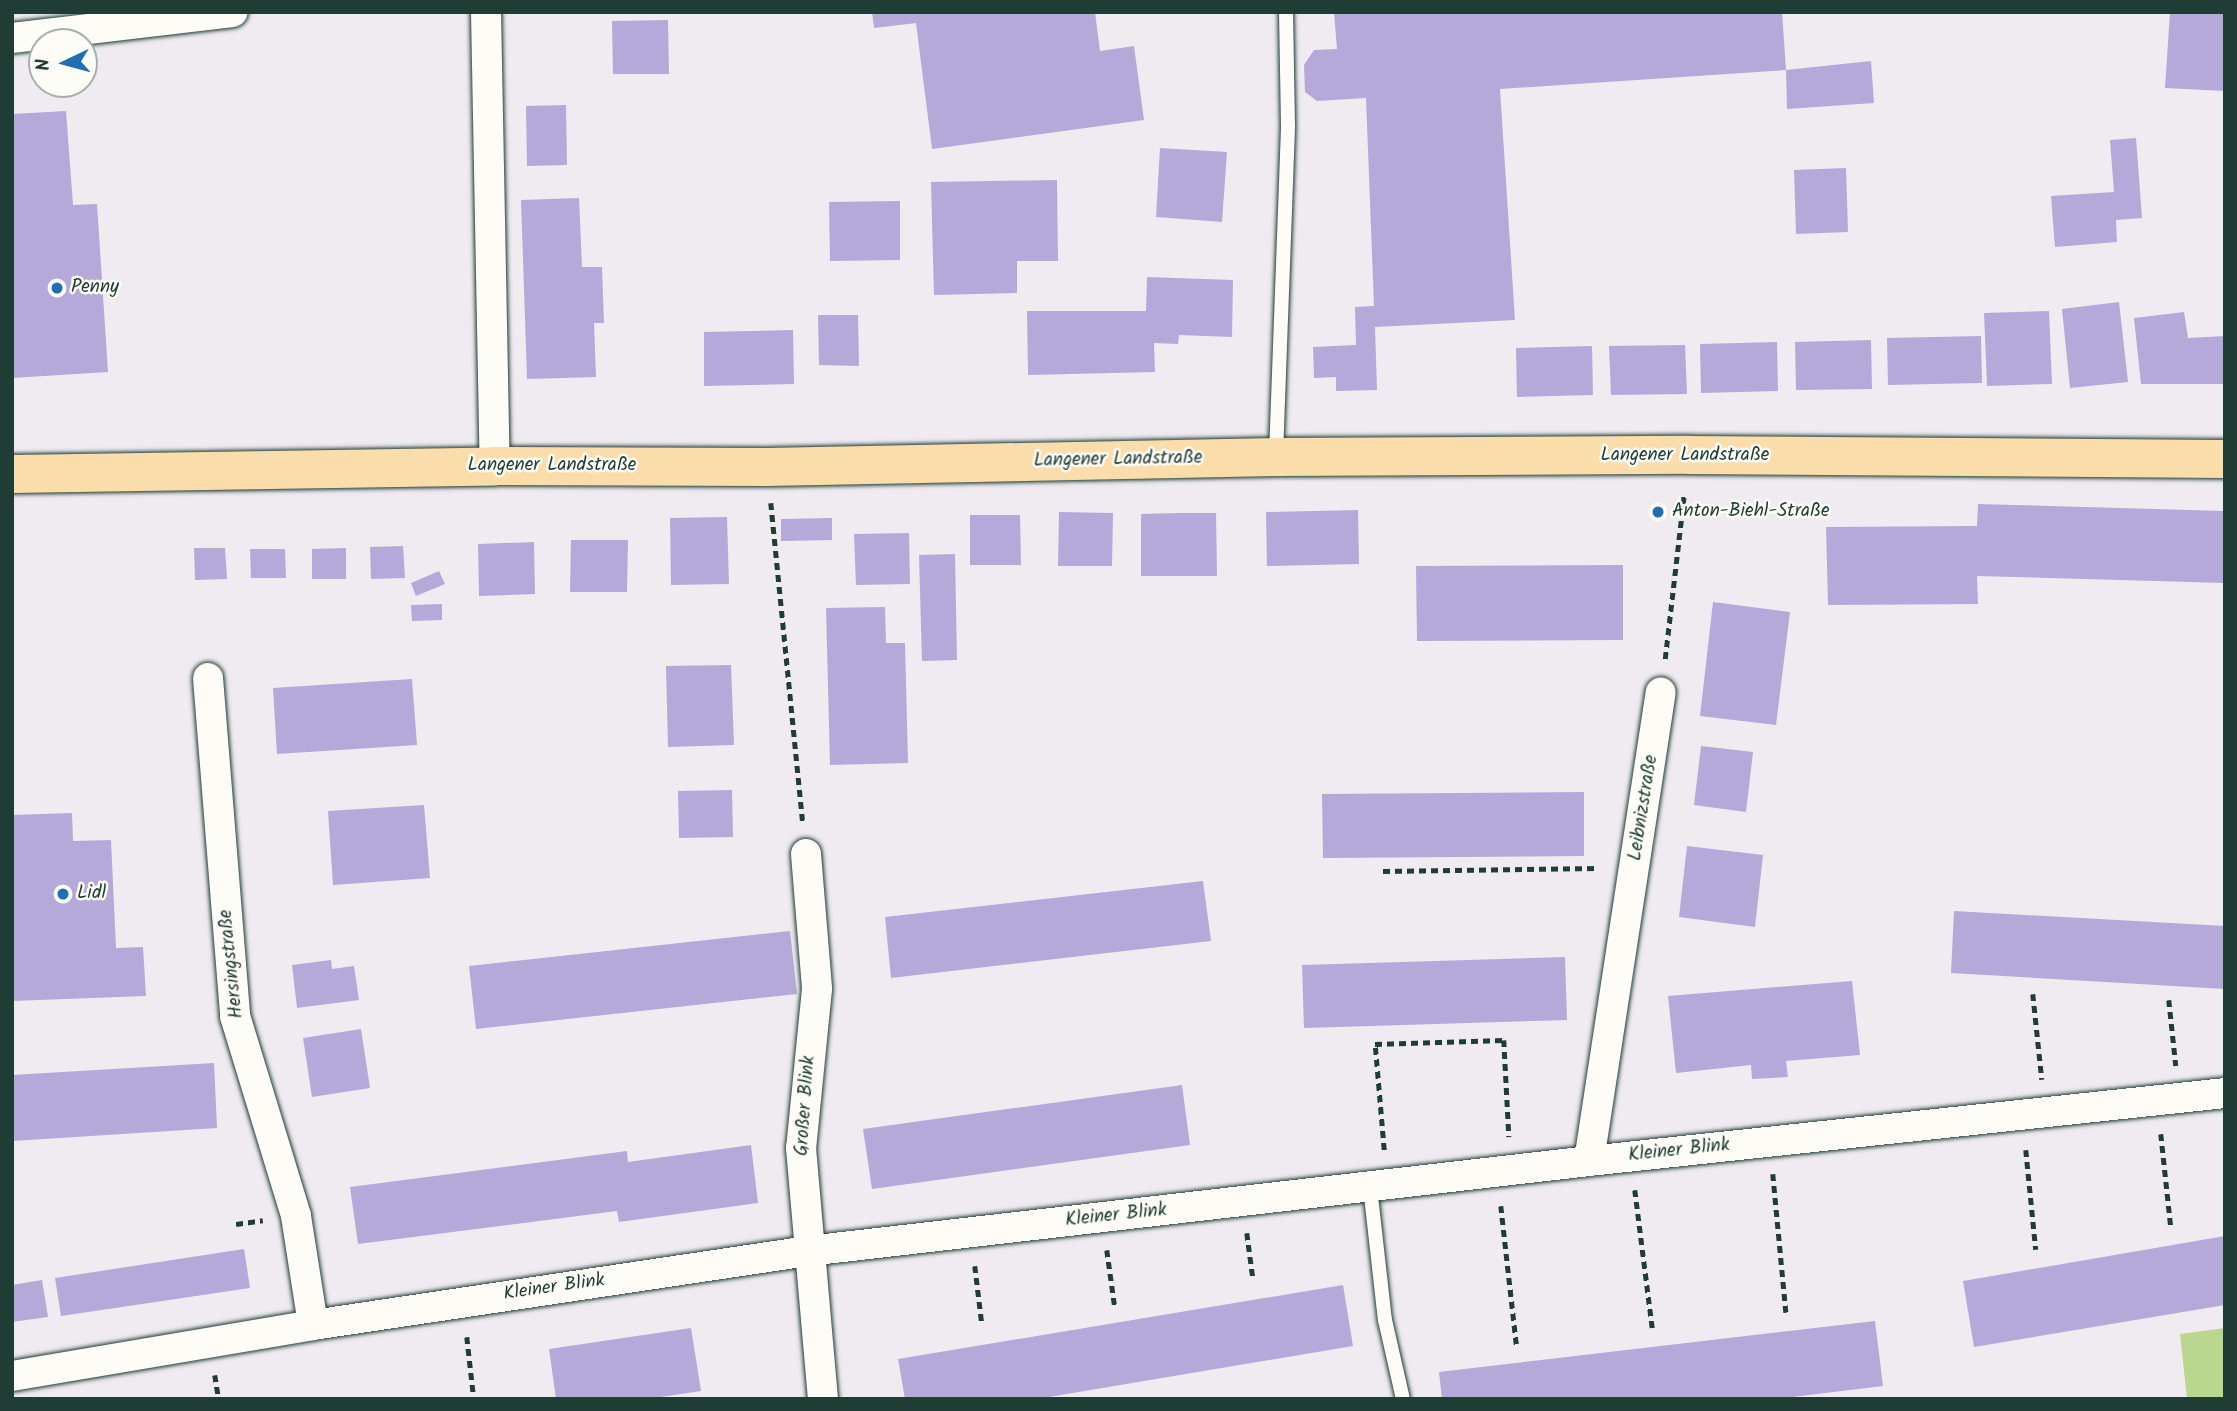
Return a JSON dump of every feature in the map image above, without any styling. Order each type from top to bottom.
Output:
[{"type":"main road","name":"Langener Landstraße","points":[[12,474],[495,466],[767,467],[1276,457],[1689,455],[2225,459]]},
{"type":"street","points":[[12,38],[232,12]]},
{"type":"street","points":[[486,12],[495,466]]},
{"type":"street","name":"Hersingstraße","points":[[208,678],[235,1016],[296,1216],[313,1325]]},
{"type":"street","name":"Leibnizstraße","points":[[1589,1161],[1661,692]]},
{"type":"street","name":"Großer Blink","points":[[806,854],[817,989],[801,1148],[823,1399]]},
{"type":"street","name":"Kleiner Blink","points":[[12,1376],[313,1325],[808,1251],[1631,1156],[2225,1093]]},
{"type":"lane","points":[[1276,457],[1289,126],[1286,12]]},
{"type":"lane","points":[[1379,1186],[1385,1320],[1403,1399]]},
{"type":"path","points":[[1661,692],[1689,455]]},
{"type":"path","points":[[767,467],[806,854]]},
{"type":"path","points":[[1383,871],[1634,868]]},
{"type":"path","points":[[2033,994],[2036,1250]]},
{"type":"path","points":[[2169,1000],[2171,1227]]},
{"type":"path","points":[[1379,1186],[1375,1044],[1504,1040],[1504,1171],[1517,1348]]},
{"type":"path","points":[[1770,1141],[1786,1312]]},
{"type":"path","points":[[1631,1156],[1653,1332]]},
{"type":"path","points":[[1242,1202],[1253,1278]]},
{"type":"path","points":[[1102,1218],[1115,1308]]},
{"type":"path","points":[[970,1233],[982,1324]]},
{"type":"path","points":[[463,1302],[474,1399]]},
{"type":"green space","points":[[2225,1328],[2225,1399],[2187,1399],[2180,1334]]},
{"type":"building","points":[[872,12],[1095,12],[1100,51],[1134,46],[1144,120],[932,149],[916,23],[874,28]]},
{"type":"building","points":[[1334,12],[1782,12],[1786,70],[1500,89],[1515,320],[1375,327],[1377,390],[1336,391],[1336,377],[1314,378],[1313,347],[1356,345],[1355,307],[1374,306],[1366,98],[1317,101],[1305,92],[1304,65],[1314,50],[1337,49]]},
{"type":"building","points":[[2170,12],[2225,12],[2225,91],[2165,88]]},
{"type":"building","points":[[668,20],[669,74],[613,74],[612,21]]},
{"type":"building","points":[[1871,61],[1874,103],[1787,109],[1786,70]]},
{"type":"building","points":[[566,105],[567,165],[527,166],[526,106]]},
{"type":"building","name":"Penny","points":[[66,111],[73,205],[97,204],[108,372],[12,378],[12,114]]},
{"type":"building","points":[[2136,138],[2142,218],[2116,220],[2117,242],[2055,247],[2051,196],[2114,192],[2110,140]]},
{"type":"building","points":[[1160,148],[1227,152],[1222,222],[1156,217]]},
{"type":"building","points":[[1846,168],[1848,232],[1796,234],[1794,170]]},
{"type":"building","points":[[1057,180],[1058,261],[1017,261],[1017,293],[934,295],[931,182]]},
{"type":"building","points":[[579,198],[582,267],[602,267],[604,323],[594,323],[596,377],[527,379],[521,200]]},
{"type":"building","points":[[900,201],[900,260],[830,261],[829,202]]},
{"type":"building","points":[[1147,277],[1233,280],[1232,337],[1179,335],[1178,344],[1154,343],[1155,372],[1028,375],[1027,311],[1146,311]]},
{"type":"building","points":[[2119,302],[2128,382],[2070,388],[2062,309]]},
{"type":"building","points":[[2049,311],[2052,384],[1987,386],[1984,313]]},
{"type":"building","points":[[2184,312],[2188,338],[2225,336],[2225,384],[2141,384],[2134,318]]},
{"type":"building","points":[[818,315],[858,315],[859,366],[819,365]]},
{"type":"building","points":[[793,330],[794,384],[704,386],[704,332]]},
{"type":"building","points":[[1981,336],[1982,383],[1888,385],[1887,338]]},
{"type":"building","points":[[1871,340],[1872,389],[1796,390],[1795,342]]},
{"type":"building","points":[[1777,342],[1778,391],[1701,393],[1700,344]]},
{"type":"building","points":[[1685,345],[1687,394],[1611,395],[1609,346]]},
{"type":"building","points":[[1592,346],[1593,395],[1517,397],[1516,348]]},
{"type":"building","points":[[1978,504],[2225,511],[2225,583],[1977,576],[1978,604],[1828,605],[1826,527],[1977,526]]},
{"type":"building","points":[[1358,510],[1359,564],[1267,566],[1266,512]]},
{"type":"building","points":[[1059,512],[1113,513],[1112,566],[1058,566]]},
{"type":"building","points":[[1216,513],[1217,576],[1141,576],[1141,514]]},
{"type":"building","points":[[970,515],[1020,515],[1021,565],[970,565]]},
{"type":"building","points":[[727,517],[729,584],[671,585],[670,518]]},
{"type":"building","points":[[832,518],[832,540],[781,541],[781,519]]},
{"type":"building","points":[[909,533],[910,584],[856,585],[854,534]]},
{"type":"building","points":[[571,540],[628,540],[627,592],[570,592]]},
{"type":"building","points":[[534,542],[535,594],[479,596],[478,544]]},
{"type":"building","points":[[403,546],[405,578],[371,579],[370,547]]},
{"type":"building","points":[[194,548],[225,548],[227,579],[195,580]]},
{"type":"building","points":[[346,548],[346,579],[312,579],[312,549]]},
{"type":"building","points":[[250,549],[285,549],[286,578],[251,578]]},
{"type":"building","points":[[955,554],[957,660],[922,661],[919,555]]},
{"type":"building","points":[[1623,565],[1623,640],[1417,641],[1416,566]]},
{"type":"building","points":[[439,571],[445,584],[416,596],[411,583]]},
{"type":"building","points":[[1713,602],[1790,612],[1776,725],[1700,716]]},
{"type":"building","points":[[442,604],[442,620],[412,621],[411,605]]},
{"type":"building","points":[[885,607],[886,643],[905,643],[908,763],[830,765],[826,608]]},
{"type":"building","points":[[731,665],[734,745],[668,747],[666,666]]},
{"type":"building","points":[[412,679],[417,745],[277,754],[273,688]]},
{"type":"building","points":[[1701,746],[1753,752],[1746,812],[1694,805]]},
{"type":"building","points":[[732,790],[733,837],[679,838],[678,791]]},
{"type":"building","points":[[1584,792],[1584,856],[1323,858],[1322,794]]},
{"type":"building","points":[[424,805],[430,878],[333,885],[328,811]]},
{"type":"building","name":"Lidl","points":[[72,813],[73,841],[111,840],[116,948],[143,947],[146,996],[12,1001],[12,815]]},
{"type":"building","points":[[1687,846],[1763,855],[1755,927],[1679,917]]},
{"type":"building","points":[[1203,881],[1211,941],[891,978],[885,917]]},
{"type":"building","points":[[1954,911],[2225,926],[2225,989],[1951,973]]},
{"type":"building","points":[[790,931],[797,994],[476,1029],[469,966]]},
{"type":"building","points":[[1565,957],[1567,1020],[1304,1028],[1302,965]]},
{"type":"building","points":[[331,960],[332,969],[354,966],[359,1000],[297,1008],[292,965]]},
{"type":"building","points":[[1852,981],[1860,1055],[1786,1061],[1788,1077],[1752,1079],[1751,1065],[1676,1073],[1668,996]]},
{"type":"building","points":[[361,1029],[370,1088],[312,1097],[303,1038]]},
{"type":"building","points":[[214,1063],[217,1128],[12,1141],[12,1075]]},
{"type":"building","points":[[1182,1085],[1190,1145],[872,1189],[863,1129]]},
{"type":"building","points":[[751,1145],[758,1203],[619,1222],[617,1211],[358,1244],[350,1187],[627,1151],[628,1162]]},
{"type":"building","points":[[2225,1236],[2225,1305],[1974,1347],[1963,1281]]},
{"type":"building","points":[[244,1249],[250,1288],[61,1316],[55,1278]]},
{"type":"building","points":[[42,1280],[48,1317],[12,1322],[12,1285]]},
{"type":"building","points":[[1343,1285],[1353,1346],[1037,1399],[905,1399],[898,1359]]},
{"type":"building","points":[[1875,1321],[1883,1386],[1775,1399],[1442,1399],[1439,1372]]},
{"type":"building","points":[[691,1328],[701,1391],[647,1399],[556,1399],[549,1349]]},
{"type":"place","name":"Penny","points":[[57,288]]},
{"type":"place","name":"Anton-Biehl-Straße","points":[[1658,512]]},
{"type":"place","name":"Lidl","points":[[63,894]]}]
